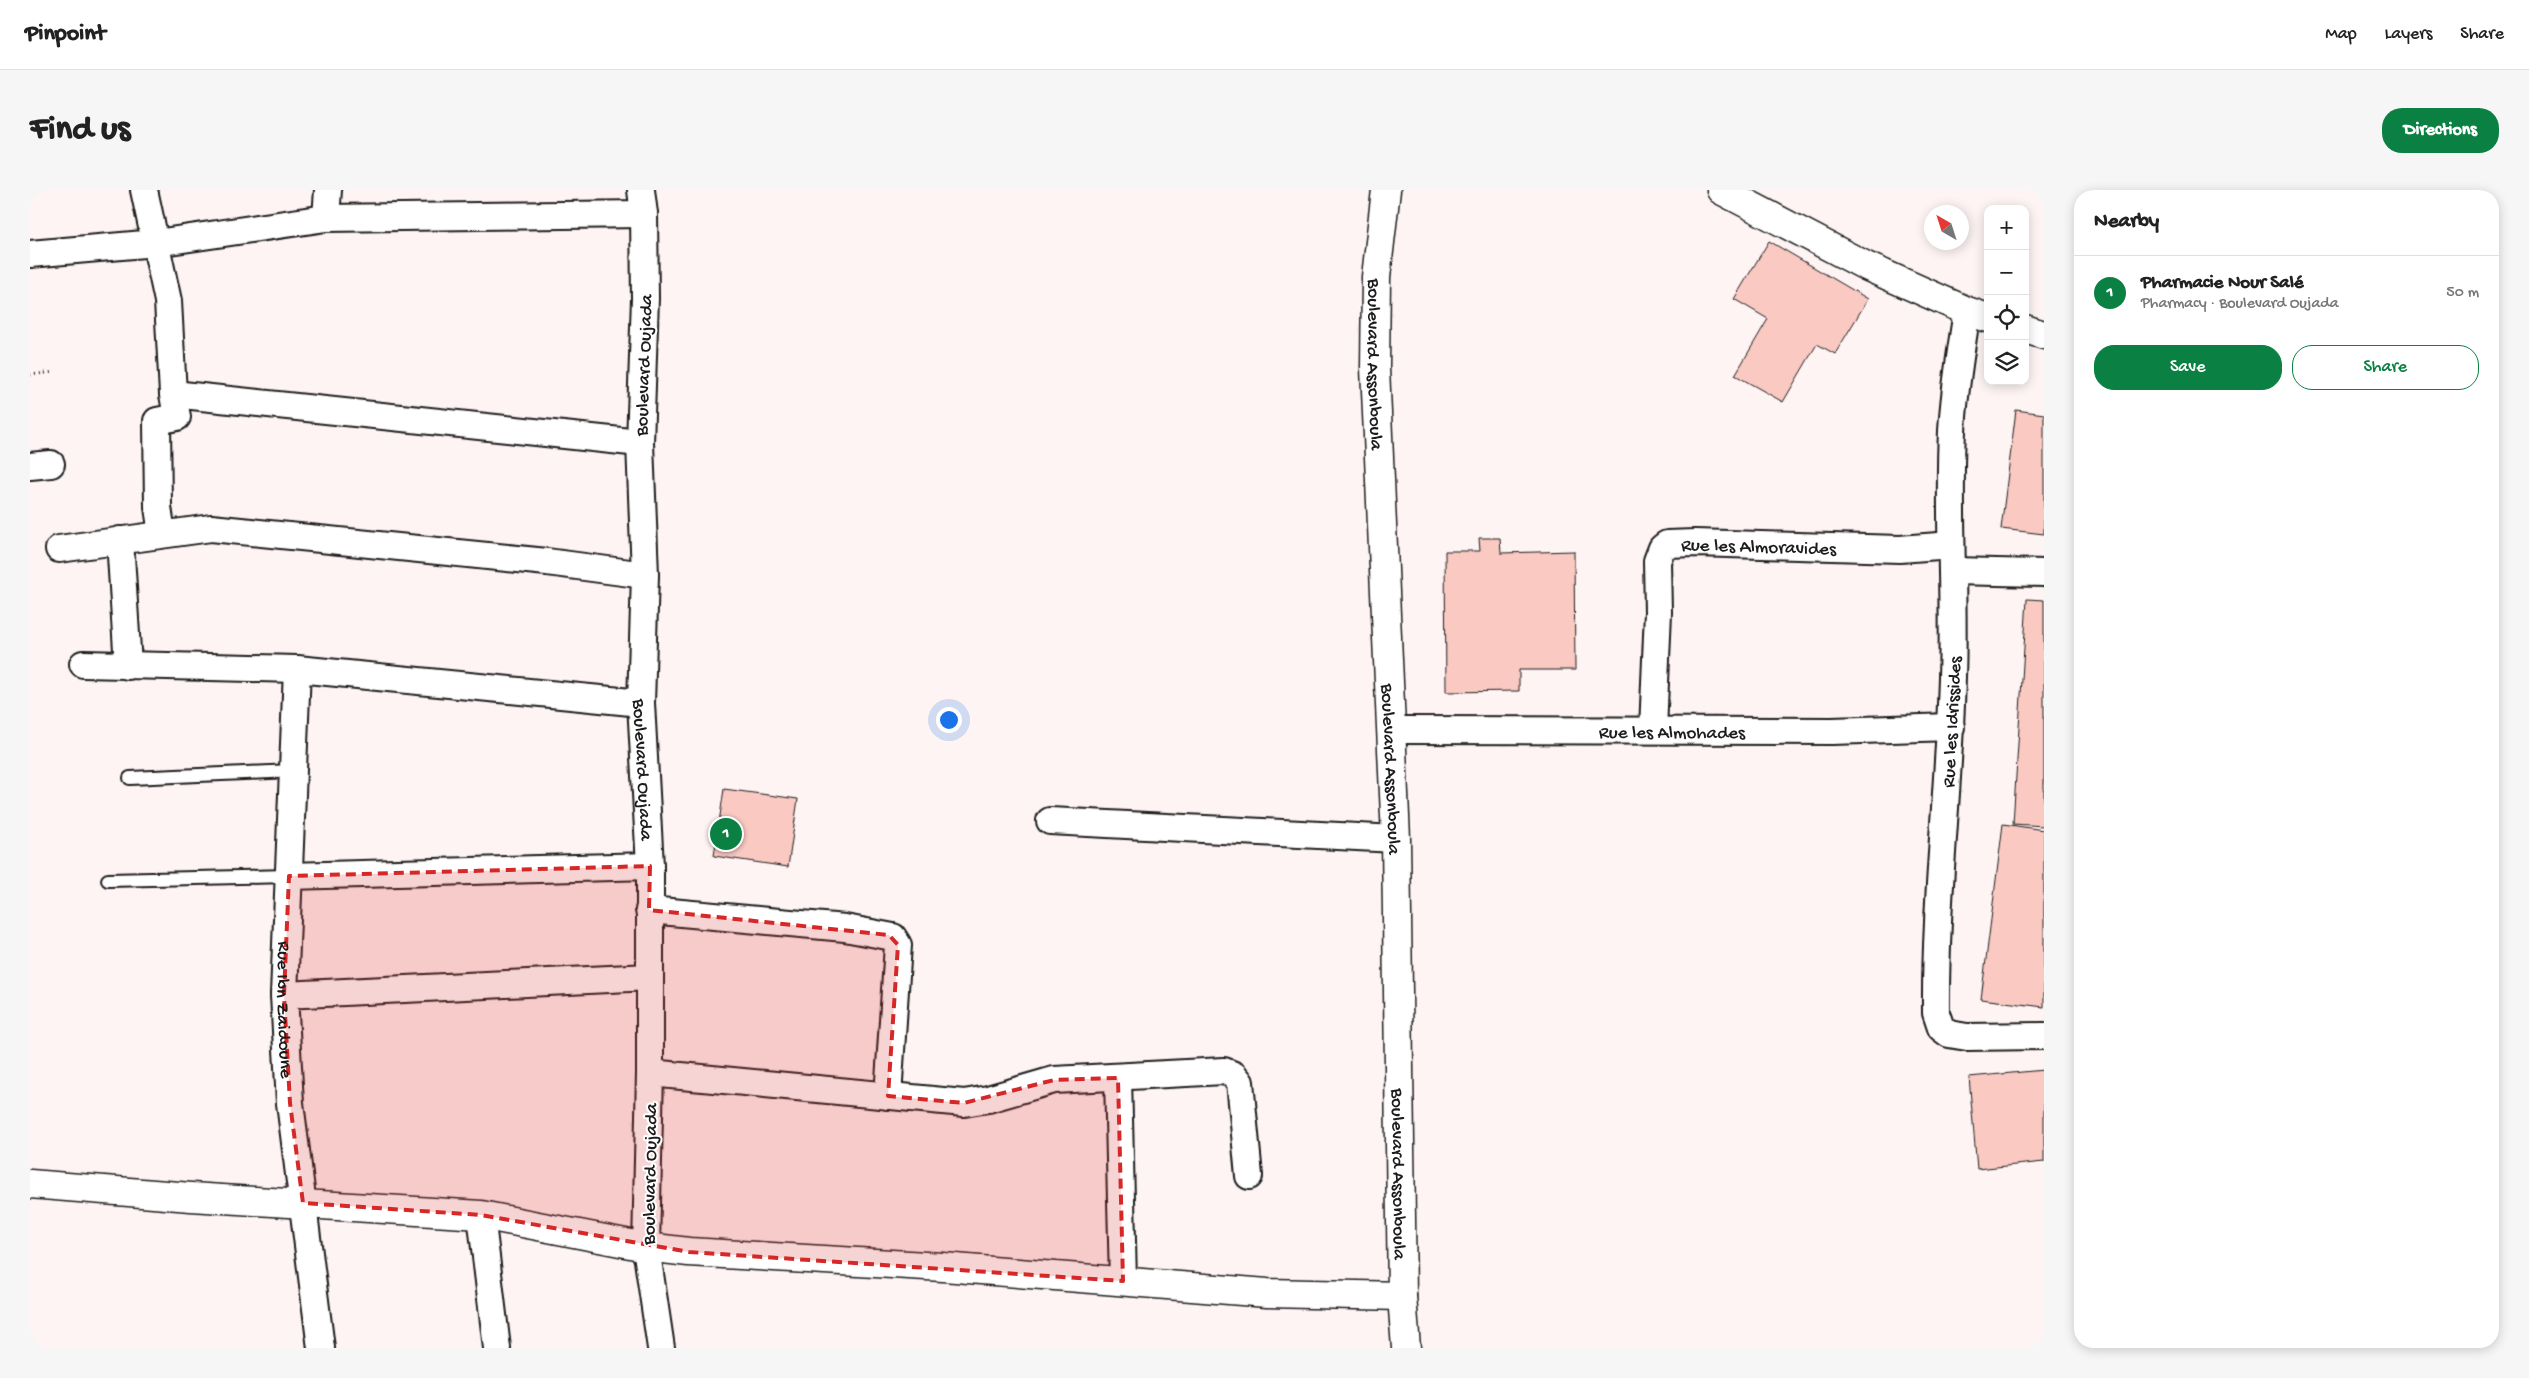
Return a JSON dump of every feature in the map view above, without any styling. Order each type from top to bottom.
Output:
[{"type":"street","points":[[144,190],[168,301],[173,394],[177,417],[157,421],[158,507],[162,534]]},
{"type":"street","points":[[326,218],[328,190]]},
{"type":"street","name":"Boulevard Assonboula","points":[[1386,190],[1376,277],[1375,368],[1396,839],[1402,1296],[1406,1348]]},
{"type":"street","points":[[1721,190],[1866,266],[1977,315]]},
{"type":"street","points":[[30,254],[156,244],[326,218],[643,202]]},
{"type":"street","name":"Boulevard Oujada","points":[[643,202],[645,298],[640,443],[645,574],[641,703],[650,866],[650,1073],[646,1247],[662,1348]]},
{"type":"street","name":"Rue les Idrissides","points":[[1977,315],[1952,432],[1951,544],[1954,628],[1951,727],[1939,903],[1936,997],[1938,1023],[1949,1034],[1967,1037],[2044,1036]]},
{"type":"street","points":[[2029,330],[2044,335]]},
{"type":"street","points":[[173,394],[640,443]]},
{"type":"street","points":[[60,549],[211,528],[547,562],[645,574]]},
{"type":"street","points":[[120,540],[128,666]]},
{"type":"street","name":"Rue les Almoravides","points":[[1653,730],[1658,612],[1657,561],[1662,548],[1667,544],[1695,542],[1891,549],[1951,544]]},
{"type":"street","points":[[1952,571],[2044,573]]},
{"type":"street","points":[[83,664],[297,669],[641,703]]},
{"type":"street","name":"Rue Ibn Zaidoune","points":[[297,669],[284,996],[290,1103],[321,1348]]},
{"type":"street","name":"Rue les Almohades","points":[[1392,730],[1832,731],[1951,727]]},
{"type":"street","points":[[1050,821],[1396,839]]},
{"type":"street","points":[[289,876],[650,866]]},
{"type":"street","points":[[649,910],[845,928],[893,937],[898,946],[888,1096]]},
{"type":"street","points":[[284,996],[650,977]]},
{"type":"street","points":[[650,1073],[964,1103],[988,1099],[1054,1080],[1224,1071],[1234,1075],[1240,1082],[1248,1176]]},
{"type":"street","points":[[1118,1078],[1123,1281]]},
{"type":"street","points":[[30,1184],[191,1197],[303,1202],[482,1215],[646,1247],[689,1252],[944,1267],[1267,1293],[1402,1296]]},
{"type":"street","points":[[482,1215],[497,1348]]},
{"type":"lane","points":[[130,778],[293,771]]},
{"type":"lane","points":[[108,880],[289,876]]},
{"type":"path","points":[[30,374],[54,372]]},
{"type":"highlighted area","points":[[650,866],[649,910],[889,935],[898,945],[888,1096],[964,1103],[1054,1080],[1118,1078],[1123,1281],[689,1252],[481,1215],[303,1203],[290,1103],[284,995],[289,876]]},
{"type":"building","points":[[1769,241],[1868,299],[1835,354],[1817,344],[1783,402],[1735,375],[1768,319],[1734,299]]},
{"type":"building","points":[[2016,410],[2044,414],[2044,534],[2001,529]]},
{"type":"building","points":[[1479,538],[1500,538],[1501,553],[1574,551],[1575,670],[1519,670],[1519,691],[1446,692],[1445,551],[1480,551]]},
{"type":"building","points":[[2027,599],[2044,600],[2044,826],[2013,824]]},
{"type":"building","points":[[724,789],[798,799],[788,867],[714,856]]},
{"type":"building","points":[[2003,824],[2044,830],[2044,1007],[1981,999]]},
{"type":"building","points":[[2044,1070],[2044,1162],[1977,1169],[1969,1077]]},
{"type":"place","name":"Pharmacie Nour Salé","points":[[726,834]]}]
